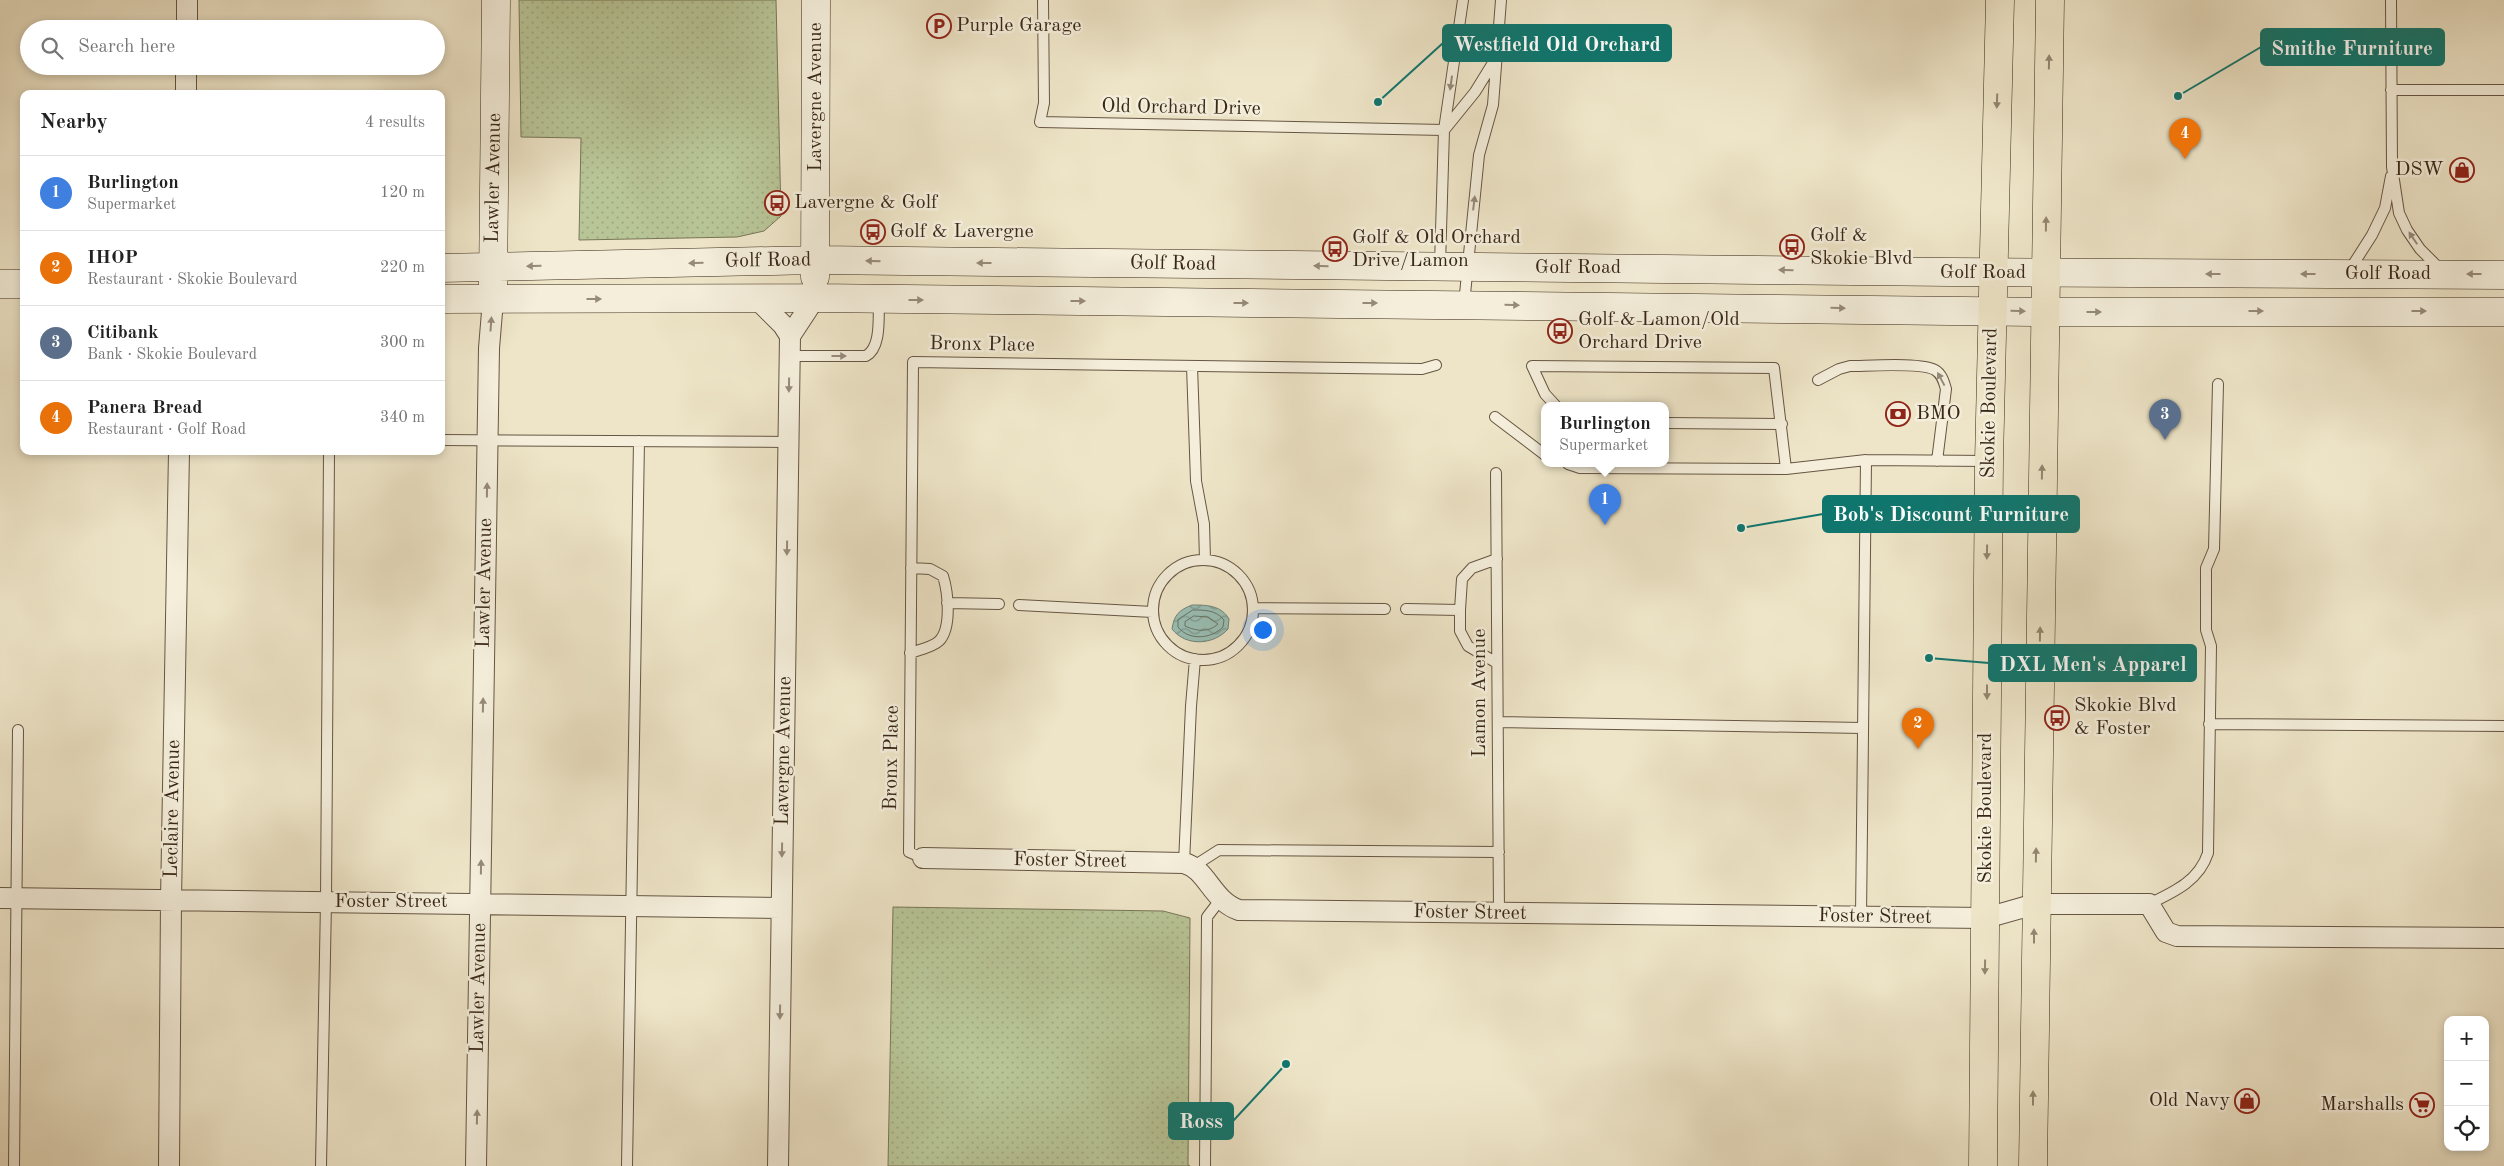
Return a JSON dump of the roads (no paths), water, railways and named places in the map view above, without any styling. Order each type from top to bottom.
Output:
[{"type":"main road","name":"Lawler Avenue","points":[[493,300],[496,0]]},
{"type":"main road","name":"Lavergne Avenue","points":[[815,298],[816,0]]},
{"type":"main road","name":"Skokie Boulevard","points":[[1983,1166],[1991,311],[2000,0]]},
{"type":"main road","points":[[2032,1166],[2050,0]]},
{"type":"main road","name":"Golf Road","points":[[445,268],[815,260],[1992,273],[2504,274]]},
{"type":"main road","points":[[0,284],[20,284]]},
{"type":"main road","name":"Golf Road","points":[[445,299],[815,298],[2045,312],[2504,312]]},
{"type":"street","points":[[187,0],[187,20]]},
{"type":"street","points":[[186,75],[186,90]]},
{"type":"street","points":[[790,346],[815,298]]},
{"type":"street","points":[[757,299],[783,325],[790,346]]},
{"type":"street","name":"Lawler Avenue","points":[[476,1166],[488,440],[493,300]]},
{"type":"street","name":"Lavergne Avenue","points":[[778,1166],[790,346]]},
{"type":"street","name":"Leclaire Avenue","points":[[168,1166],[180,455]]},
{"type":"street","name":"Foster Street","points":[[923,858],[1189,865]]},
{"type":"street","points":[[1189,865],[1220,900]]},
{"type":"street","name":"Foster Street","points":[[8,898],[782,908]]},
{"type":"street","name":"Foster Street","points":[[1220,900],[1234,908],[1253,910],[1986,918],[2035,904],[2149,904]]},
{"type":"street","points":[[2149,904],[2166,932],[2177,936],[2504,938]]},
{"type":"lane","name":"Old Orchard Drive","points":[[1043,0],[1044,103],[1040,122],[1444,130]]},
{"type":"lane","points":[[1440,267],[1444,130],[1463,0]]},
{"type":"lane","points":[[1464,304],[1479,155],[1493,105],[1498,55],[1500,0]]},
{"type":"lane","points":[[2391,0],[2392,167],[2399,212],[2407,230],[2420,249],[2445,274]]},
{"type":"lane","points":[[1444,130],[1475,92],[1498,55]]},
{"type":"lane","points":[[2391,90],[2504,90]]},
{"type":"lane","points":[[2346,274],[2372,235],[2385,208],[2392,167]]},
{"type":"lane","points":[[790,346],[866,356],[870,354],[876,343],[879,300]]},
{"type":"lane","name":"Bronx Place","points":[[923,858],[909,852],[913,362],[1422,369],[1436,365]]},
{"type":"lane","points":[[1192,366],[1196,481],[1204,524],[1205,560]]},
{"type":"lane","points":[[1552,402],[1545,394],[1532,366],[1774,368],[1786,469]]},
{"type":"lane","points":[[1818,380],[1839,369],[1850,366],[1922,366],[1935,370],[1943,378],[1946,389],[1937,461]]},
{"type":"lane","points":[[2149,904],[2184,887],[2204,866],[2208,853],[2211,646],[2206,630],[2206,568],[2214,549],[2218,384]]},
{"type":"lane","points":[[1494,417],[1541,452]]},
{"type":"lane","points":[[1669,423],[1782,424]]},
{"type":"lane","points":[[445,440],[789,442]]},
{"type":"lane","points":[[627,1166],[639,441]]},
{"type":"lane","points":[[321,1166],[326,902],[329,455]]},
{"type":"lane","points":[[1577,467],[1786,469],[1866,460],[1989,461]]},
{"type":"lane","points":[[1861,917],[1866,460]]},
{"type":"lane","name":"Lamon Avenue","points":[[1496,473],[1499,913]]},
{"type":"lane","points":[[1497,559],[1472,568],[1462,579],[1460,610],[1460,631],[1468,646],[1497,663]]},
{"type":"lane","points":[[1205,560],[1220,562],[1244,580],[1251,594],[1253,608],[1252,623],[1246,636],[1236,647],[1217,657],[1195,659],[1182,655],[1166,642],[1156,626],[1153,612],[1157,592],[1168,574],[1191,561],[1205,560]]},
{"type":"lane","points":[[910,653],[938,642],[946,633],[948,591],[943,576],[930,569],[911,568]]},
{"type":"lane","points":[[947,603],[999,604]]},
{"type":"lane","points":[[1019,605],[1153,612]]},
{"type":"lane","points":[[1253,608],[1384,609]]},
{"type":"lane","points":[[1406,609],[1460,610]]},
{"type":"lane","points":[[1195,659],[1191,706],[1189,865],[1219,850],[1499,852]]},
{"type":"lane","points":[[1498,722],[1863,728]]},
{"type":"lane","points":[[2209,724],[2504,726]]},
{"type":"lane","points":[[14,1166],[8,898],[18,730]]},
{"type":"lane","points":[[1205,1166],[1207,917],[1220,900]]},
{"type":"water","points":[[1192,605],[1208,606],[1222,611],[1229,619],[1228,629],[1215,638],[1200,642],[1185,639],[1178,635],[1172,629],[1174,620],[1180,611]]},
{"type":"place","name":"Purple Garage","points":[[939,26]]},
{"type":"place","name":"Smithe Furniture","points":[[2178,96]]},
{"type":"place","name":"Westfield Old Orchard","points":[[1378,102]]},
{"type":"place","name":"Panera Bread","points":[[2185,159]]},
{"type":"place","name":"DSW","points":[[2462,170]]},
{"type":"place","name":"Lavergne & Golf","points":[[777,203]]},
{"type":"place","name":"Golf & Lavergne","points":[[873,232]]},
{"type":"place","name":"Golf & Skokie Blvd","points":[[1792,247]]},
{"type":"place","name":"Golf & Old Orchard Drive/Lamon","points":[[1335,249]]},
{"type":"place","name":"Golf & Lamon/Old Orchard Drive","points":[[1560,331]]},
{"type":"place","name":"BMO","points":[[1898,414]]},
{"type":"place","name":"Citibank","points":[[2165,440]]},
{"type":"place","name":"Burlington","points":[[1605,525]]},
{"type":"place","name":"Bob's Discount Furniture","points":[[1741,528]]},
{"type":"place","name":"DXL Men's Apparel","points":[[1929,658]]},
{"type":"place","name":"Skokie Blvd & Foster","points":[[2057,718]]},
{"type":"place","name":"IHOP","points":[[1918,749]]},
{"type":"place","name":"Ross","points":[[1286,1064]]},
{"type":"place","name":"Old Navy","points":[[2247,1101]]},
{"type":"place","name":"Marshalls","points":[[2422,1105]]}]
